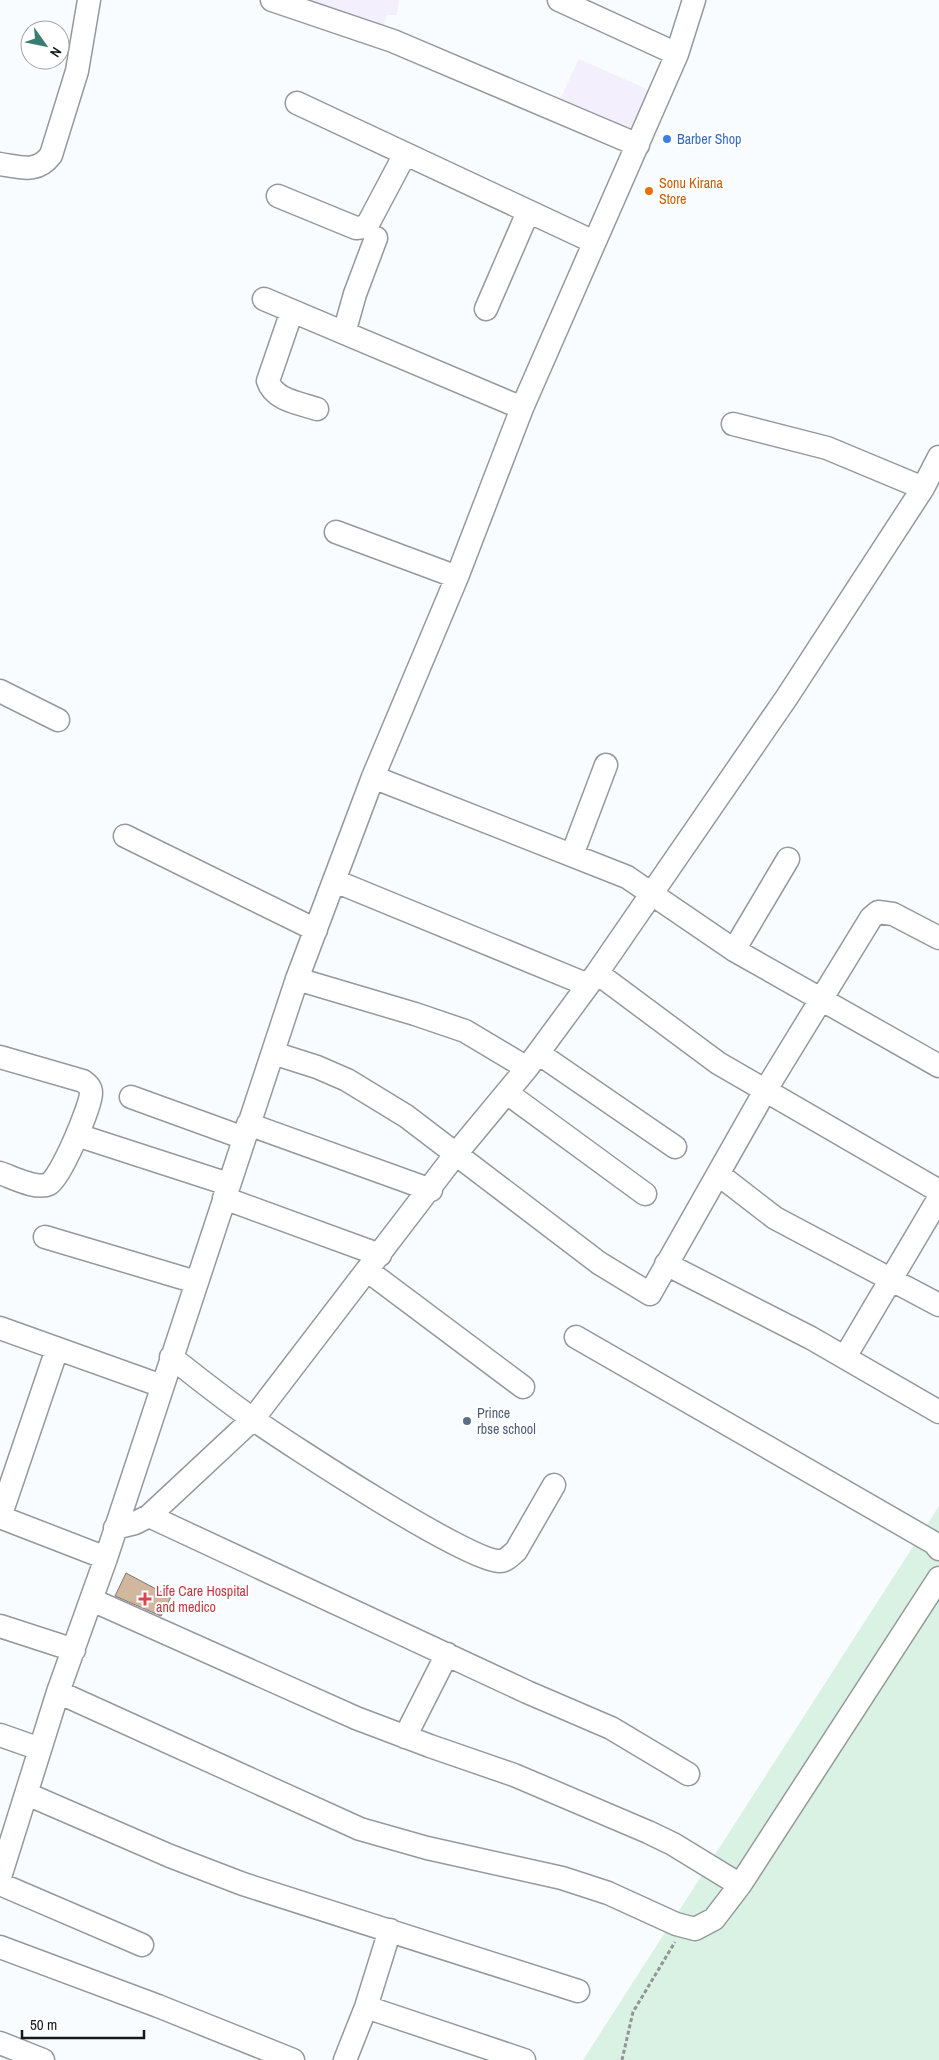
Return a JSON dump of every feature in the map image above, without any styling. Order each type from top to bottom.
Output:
[{"type":"street","points":[[0,164],[36,168],[44,164],[51,155],[77,71],[89,0]]},
{"type":"street","points":[[272,0],[393,41],[638,145]]},
{"type":"street","points":[[559,0],[677,54]]},
{"type":"street","points":[[0,1877],[5,1843],[27,1794],[58,1692],[92,1600],[297,979],[373,777],[457,577],[522,408],[677,54],[694,0]]},
{"type":"street","points":[[297,104],[594,242]]},
{"type":"street","points":[[278,196],[356,228],[364,227],[369,222],[404,154]]},
{"type":"street","points":[[486,309],[528,212]]},
{"type":"street","points":[[344,333],[355,294],[376,238]]},
{"type":"street","points":[[264,299],[522,408]]},
{"type":"street","points":[[292,311],[268,381],[271,390],[277,395],[316,410]]},
{"type":"street","points":[[733,424],[827,448],[923,488]]},
{"type":"street","points":[[115,1528],[135,1523],[149,1516],[253,1419],[455,1155],[533,1061],[787,697],[923,488],[939,457]]},
{"type":"street","points":[[336,532],[457,577]]},
{"type":"street","points":[[0,691],[58,720]]},
{"type":"street","points":[[572,855],[606,765]]},
{"type":"street","points":[[373,777],[627,877],[734,950],[939,1066]]},
{"type":"street","points":[[125,836],[316,930]]},
{"type":"street","points":[[734,950],[788,859]]},
{"type":"street","points":[[335,881],[592,979],[699,1050],[766,1091],[939,1191]]},
{"type":"street","points":[[273,1053],[317,1067],[347,1080],[423,1127],[455,1155],[599,1263],[650,1294],[766,1091],[871,918],[878,912],[893,914],[939,938]]},
{"type":"street","points":[[297,979],[465,1031],[533,1061],[675,1147]]},
{"type":"street","points":[[0,1057],[83,1080],[89,1086],[91,1094],[77,1135],[58,1176],[48,1184],[39,1186],[0,1172]]},
{"type":"street","points":[[507,1093],[645,1194]]},
{"type":"street","points":[[130,1097],[246,1131],[430,1190]]},
{"type":"street","points":[[77,1135],[226,1191],[374,1263],[523,1387]]},
{"type":"street","points":[[718,1174],[775,1218],[939,1305]]},
{"type":"street","points":[[845,1357],[939,1198]]},
{"type":"street","points":[[45,1236],[196,1282]]},
{"type":"street","points":[[666,1264],[774,1318],[939,1412]]},
{"type":"street","points":[[0,1328],[162,1386]]},
{"type":"street","points":[[576,1337],[934,1543],[939,1548]]},
{"type":"street","points":[[57,1349],[0,1517],[106,1558]]},
{"type":"street","points":[[171,1357],[253,1419],[418,1524],[460,1547],[499,1561],[510,1557],[516,1551],[554,1485]]},
{"type":"street","points":[[149,1516],[612,1728],[688,1774]]},
{"type":"street","points":[[58,1692],[360,1829],[427,1848],[580,1883],[695,1929],[714,1919],[740,1885],[939,1578]]},
{"type":"street","points":[[92,1600],[356,1718],[514,1775],[648,1832],[673,1844],[740,1885]]},
{"type":"street","points":[[0,1626],[74,1650]]},
{"type":"street","points":[[406,1737],[447,1654]]},
{"type":"street","points":[[0,1736],[40,1750]]},
{"type":"street","points":[[27,1794],[213,1873],[578,1991]]},
{"type":"street","points":[[0,1884],[142,1945]]},
{"type":"street","points":[[345,2060],[366,2007],[390,1930]]},
{"type":"street","points":[[0,1947],[158,2006],[293,2060]]},
{"type":"street","points":[[366,2007],[524,2060]]},
{"type":"street","points":[[0,2043],[43,2060]]},
{"type":"path","points":[[622,2060],[633,2012],[684,1927],[686,1927]]},
{"type":"shaded area","points":[[309,0],[399,0],[397,15],[387,15],[381,32],[307,7]]},
{"type":"shaded area","points":[[579,59],[649,90],[630,132],[556,108]]},
{"type":"green space","points":[[939,1506],[939,2060],[583,2060]]},
{"type":"building","points":[[126,1573],[171,1597],[161,1616],[115,1596]]},
{"type":"place","name":"Barber Shop","points":[[667,139]]},
{"type":"place","name":"Sonu Kirana Store","points":[[649,191]]},
{"type":"place","name":"Prince rbse school","points":[[467,1421]]},
{"type":"place","name":"Life Care Hospital and medico","points":[[145,1599]]}]
